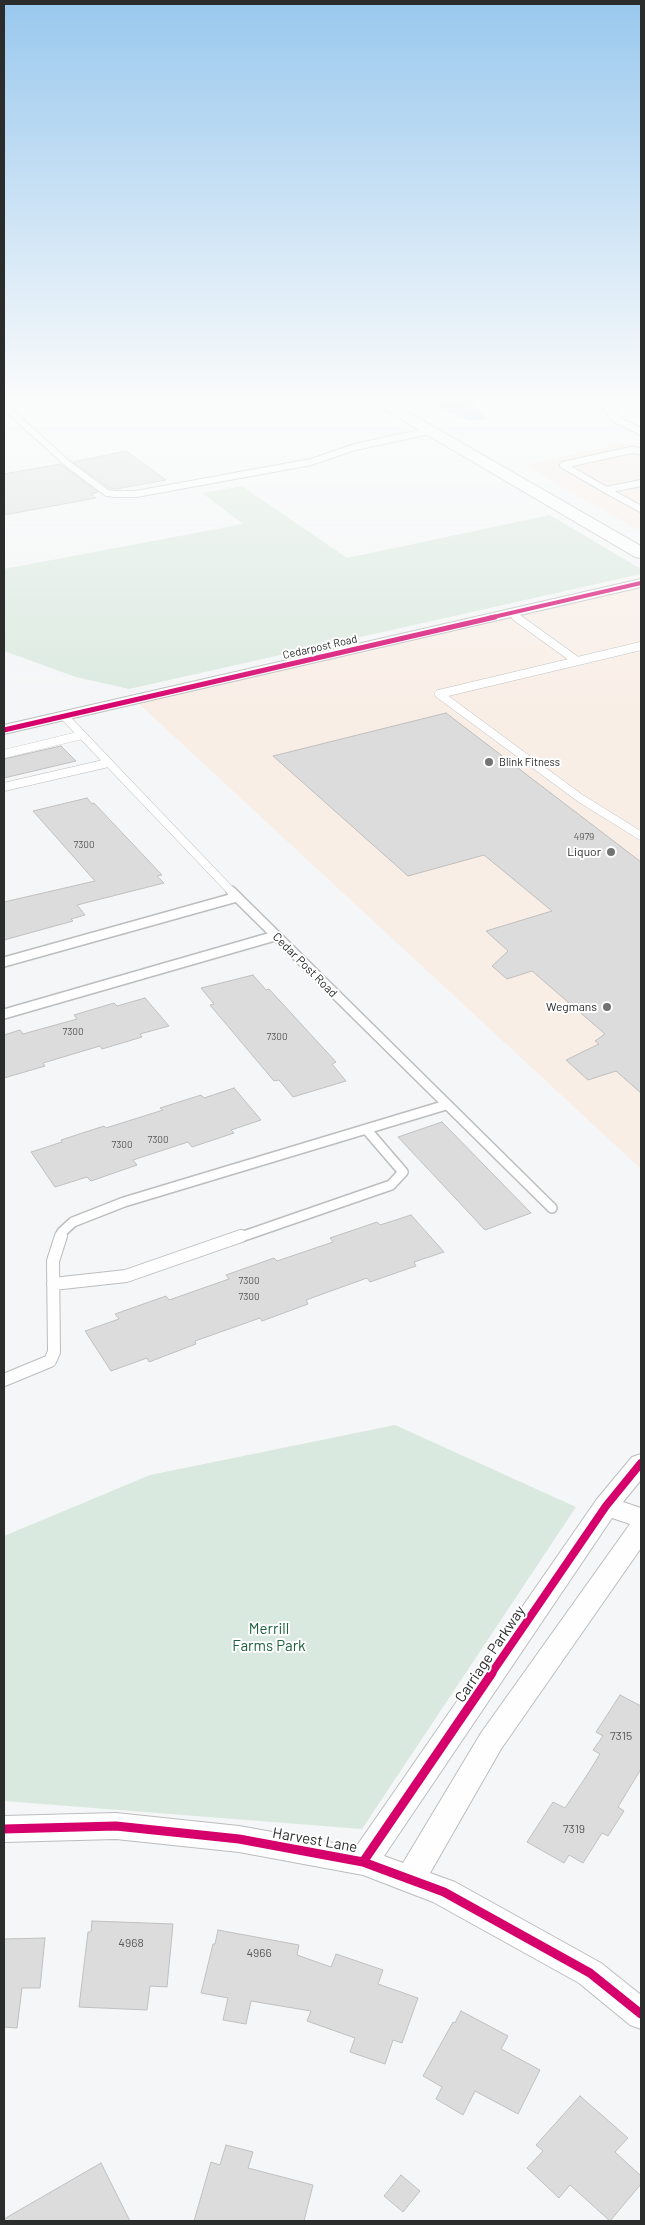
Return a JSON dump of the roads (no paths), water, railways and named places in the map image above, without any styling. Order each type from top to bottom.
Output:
[{"type":"main road","points":[[556,504],[641,553]]},
{"type":"street","name":"Cedarpost Road","points":[[4,730],[641,583]]},
{"type":"street","name":"Carriage Parkway","points":[[363,1862],[606,1506],[641,1462]]},
{"type":"street","points":[[606,1506],[641,1518]]},
{"type":"street","points":[[411,1878],[491,1741],[641,1529]]},
{"type":"street","name":"Harvest Lane","points":[[4,1829],[116,1826],[239,1839],[363,1862],[411,1878],[444,1892],[590,1972],[641,2014]]},
{"type":"lane","points":[[511,613],[577,661]]},
{"type":"lane","points":[[641,646],[439,694],[580,798],[641,836]]},
{"type":"lane","name":"Cedar Post Road","points":[[64,716],[275,936],[552,1208]]},
{"type":"lane","points":[[4,754],[82,736]]},
{"type":"lane","points":[[4,787],[108,763]]},
{"type":"lane","points":[[4,962],[237,897]]},
{"type":"lane","points":[[4,1014],[275,936]]},
{"type":"lane","points":[[4,1380],[50,1361],[54,1352],[53,1261],[62,1232],[73,1222],[124,1202],[446,1105]]},
{"type":"lane","points":[[53,1284],[126,1276],[391,1185],[403,1172],[366,1129]]},
{"type":"place","name":"Blink Fitness","points":[[489,762]]},
{"type":"place","name":"Liquor","points":[[611,852]]},
{"type":"place","name":"Wegmans","points":[[607,1007]]},
{"type":"park label","name":"Merrill Farms Park","points":[[269,1638]]}]
